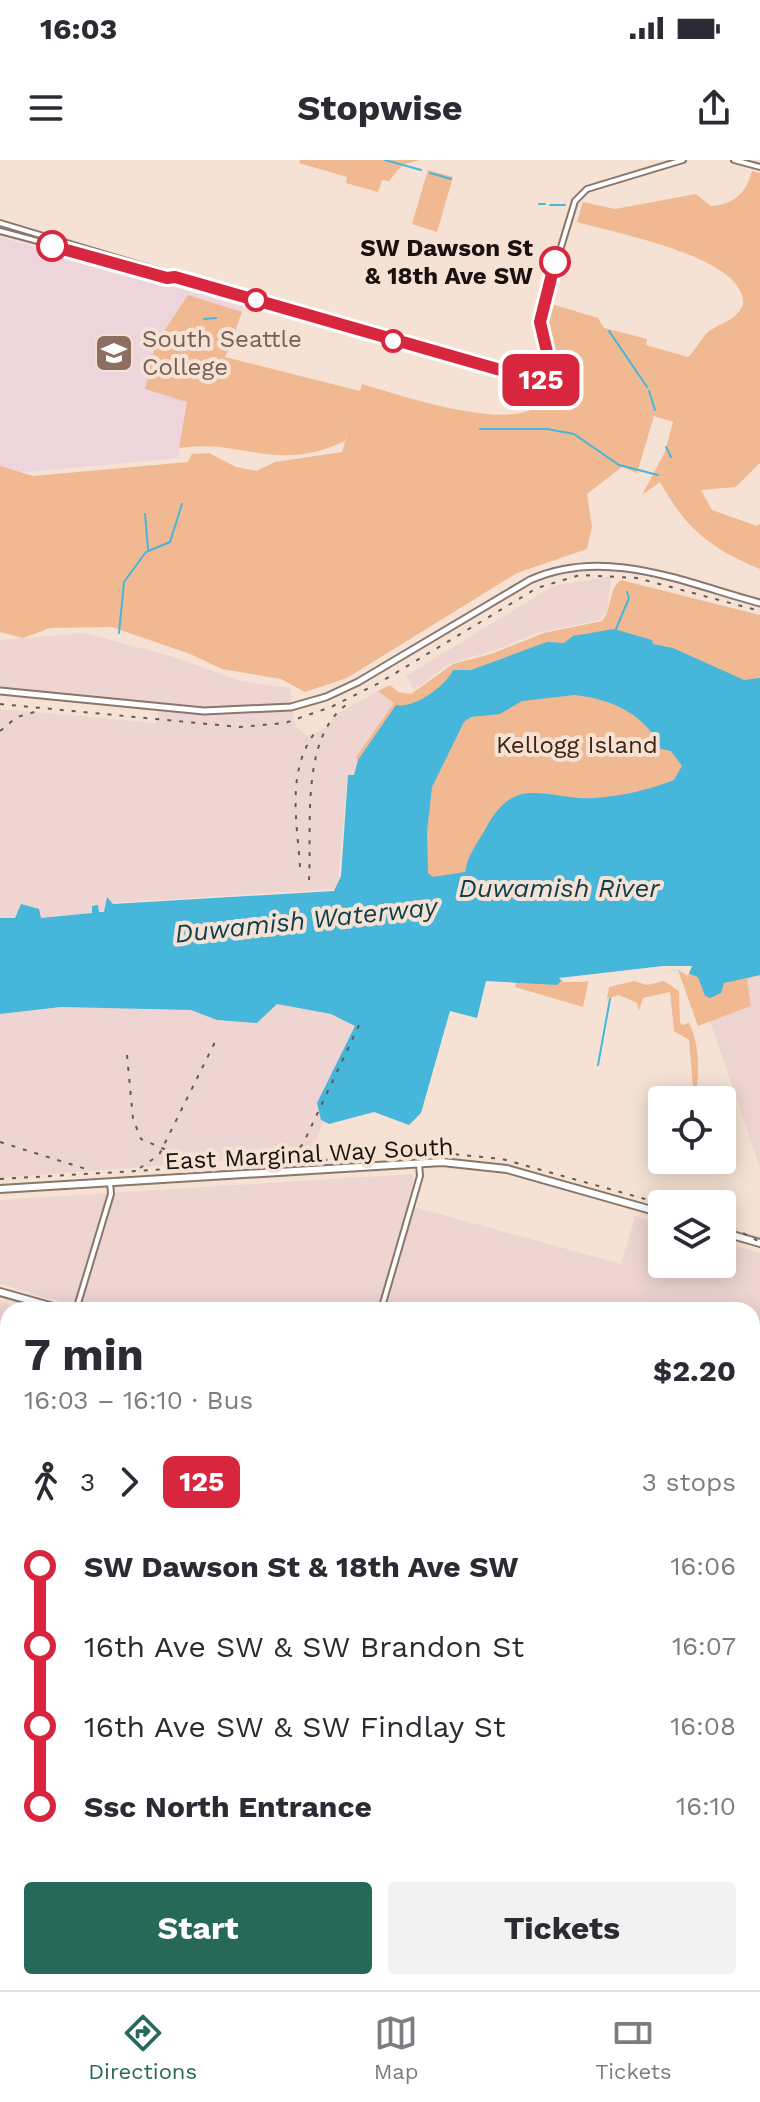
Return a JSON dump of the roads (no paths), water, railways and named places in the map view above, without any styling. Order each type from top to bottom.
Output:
[{"type":"main road","points":[[0,691],[204,711],[291,707],[350,687],[530,580],[547,572],[592,565],[623,566],[760,603]]},
{"type":"main road","name":"East Marginal Way South","points":[[0,1189],[419,1163],[507,1169],[648,1209]]},
{"type":"main road","points":[[736,1236],[760,1243]]},
{"type":"main road","points":[[0,1292],[36,1302]]},
{"type":"street","points":[[0,223],[516,376],[542,380],[550,374],[540,318],[575,201],[587,189],[683,160]]},
{"type":"street","points":[[734,160],[760,167]]},
{"type":"street","points":[[0,231],[167,278],[175,277]]},
{"type":"street","points":[[383,1302],[420,1176],[419,1163]]},
{"type":"street","points":[[78,1302],[111,1194],[110,1182]]},
{"type":"water","name":"Duwamish River","points":[[614,629],[673,648],[744,680],[760,678],[760,975],[724,983],[721,993],[710,998],[705,996],[698,977],[678,970],[561,981],[557,985],[486,981],[477,1018],[450,1011],[421,1113],[409,1125],[374,1112],[329,1124],[321,1120],[317,1103],[355,1026],[331,1014],[277,1004],[257,1023],[217,1020],[191,1010],[61,1007],[0,1014],[0,918],[15,918],[21,904],[39,909],[41,918],[92,913],[92,906],[98,905],[99,912],[104,912],[107,897],[113,904],[334,891],[341,876],[348,775],[354,775],[358,760],[396,705],[412,703],[429,695],[444,683],[453,670],[471,670],[547,642],[564,643],[573,636]],"holes":[[[575,695],[602,700],[637,718],[661,749],[671,751],[682,766],[674,780],[645,790],[595,798],[533,793],[521,795],[509,800],[497,811],[473,849],[465,872],[433,877],[428,873],[427,832],[432,787],[464,722],[471,717],[500,714],[522,701]]]},
{"type":"waterway","points":[[385,160],[421,170]]},
{"type":"waterway","points":[[430,173],[451,179]]},
{"type":"waterway","points":[[539,204],[545,204]]},
{"type":"waterway","points":[[550,205],[565,205]]},
{"type":"waterway","points":[[204,319],[216,318]]},
{"type":"waterway","points":[[609,331],[647,387]]},
{"type":"waterway","points":[[649,391],[655,410]]},
{"type":"waterway","points":[[480,429],[547,429],[574,434],[619,465],[658,475]]},
{"type":"waterway","points":[[666,447],[671,457]]},
{"type":"waterway","points":[[119,633],[124,582],[146,552],[170,542],[182,504]]},
{"type":"waterway","points":[[145,514],[148,549]]},
{"type":"waterway","points":[[616,629],[629,598],[627,592]]},
{"type":"waterway","points":[[598,1065],[610,999]]},
{"type":"railway","points":[[0,704],[239,727],[285,723],[331,707],[379,683],[537,588],[580,575],[637,578],[760,611]]},
{"type":"railway","points":[[309,880],[311,785],[315,761],[321,739],[331,720],[346,705]]},
{"type":"railway","points":[[0,731],[17,717],[38,711]]},
{"type":"railway","points":[[300,867],[297,779],[300,763],[316,731]]},
{"type":"railway","points":[[280,1159],[290,1157],[303,1144],[361,1021]]},
{"type":"railway","points":[[140,1168],[159,1155],[216,1040]]},
{"type":"railway","points":[[127,1055],[133,1119],[141,1139],[198,1164]]},
{"type":"railway","points":[[0,1142],[86,1169]]},
{"type":"railway","points":[[0,1179],[442,1153],[502,1159],[648,1200]]},
{"type":"railway","points":[[736,1229],[760,1242]]},
{"type":"place","name":"SW Dawson St & 18th Ave SW","points":[[555,262]]},
{"type":"place","name":"South Seattle College","points":[[114,353]]},
{"type":"park label","name":"Kellogg Island","points":[[577,745]]},
{"type":"water label","name":"Duwamish Waterway","points":[[306,920]]}]
